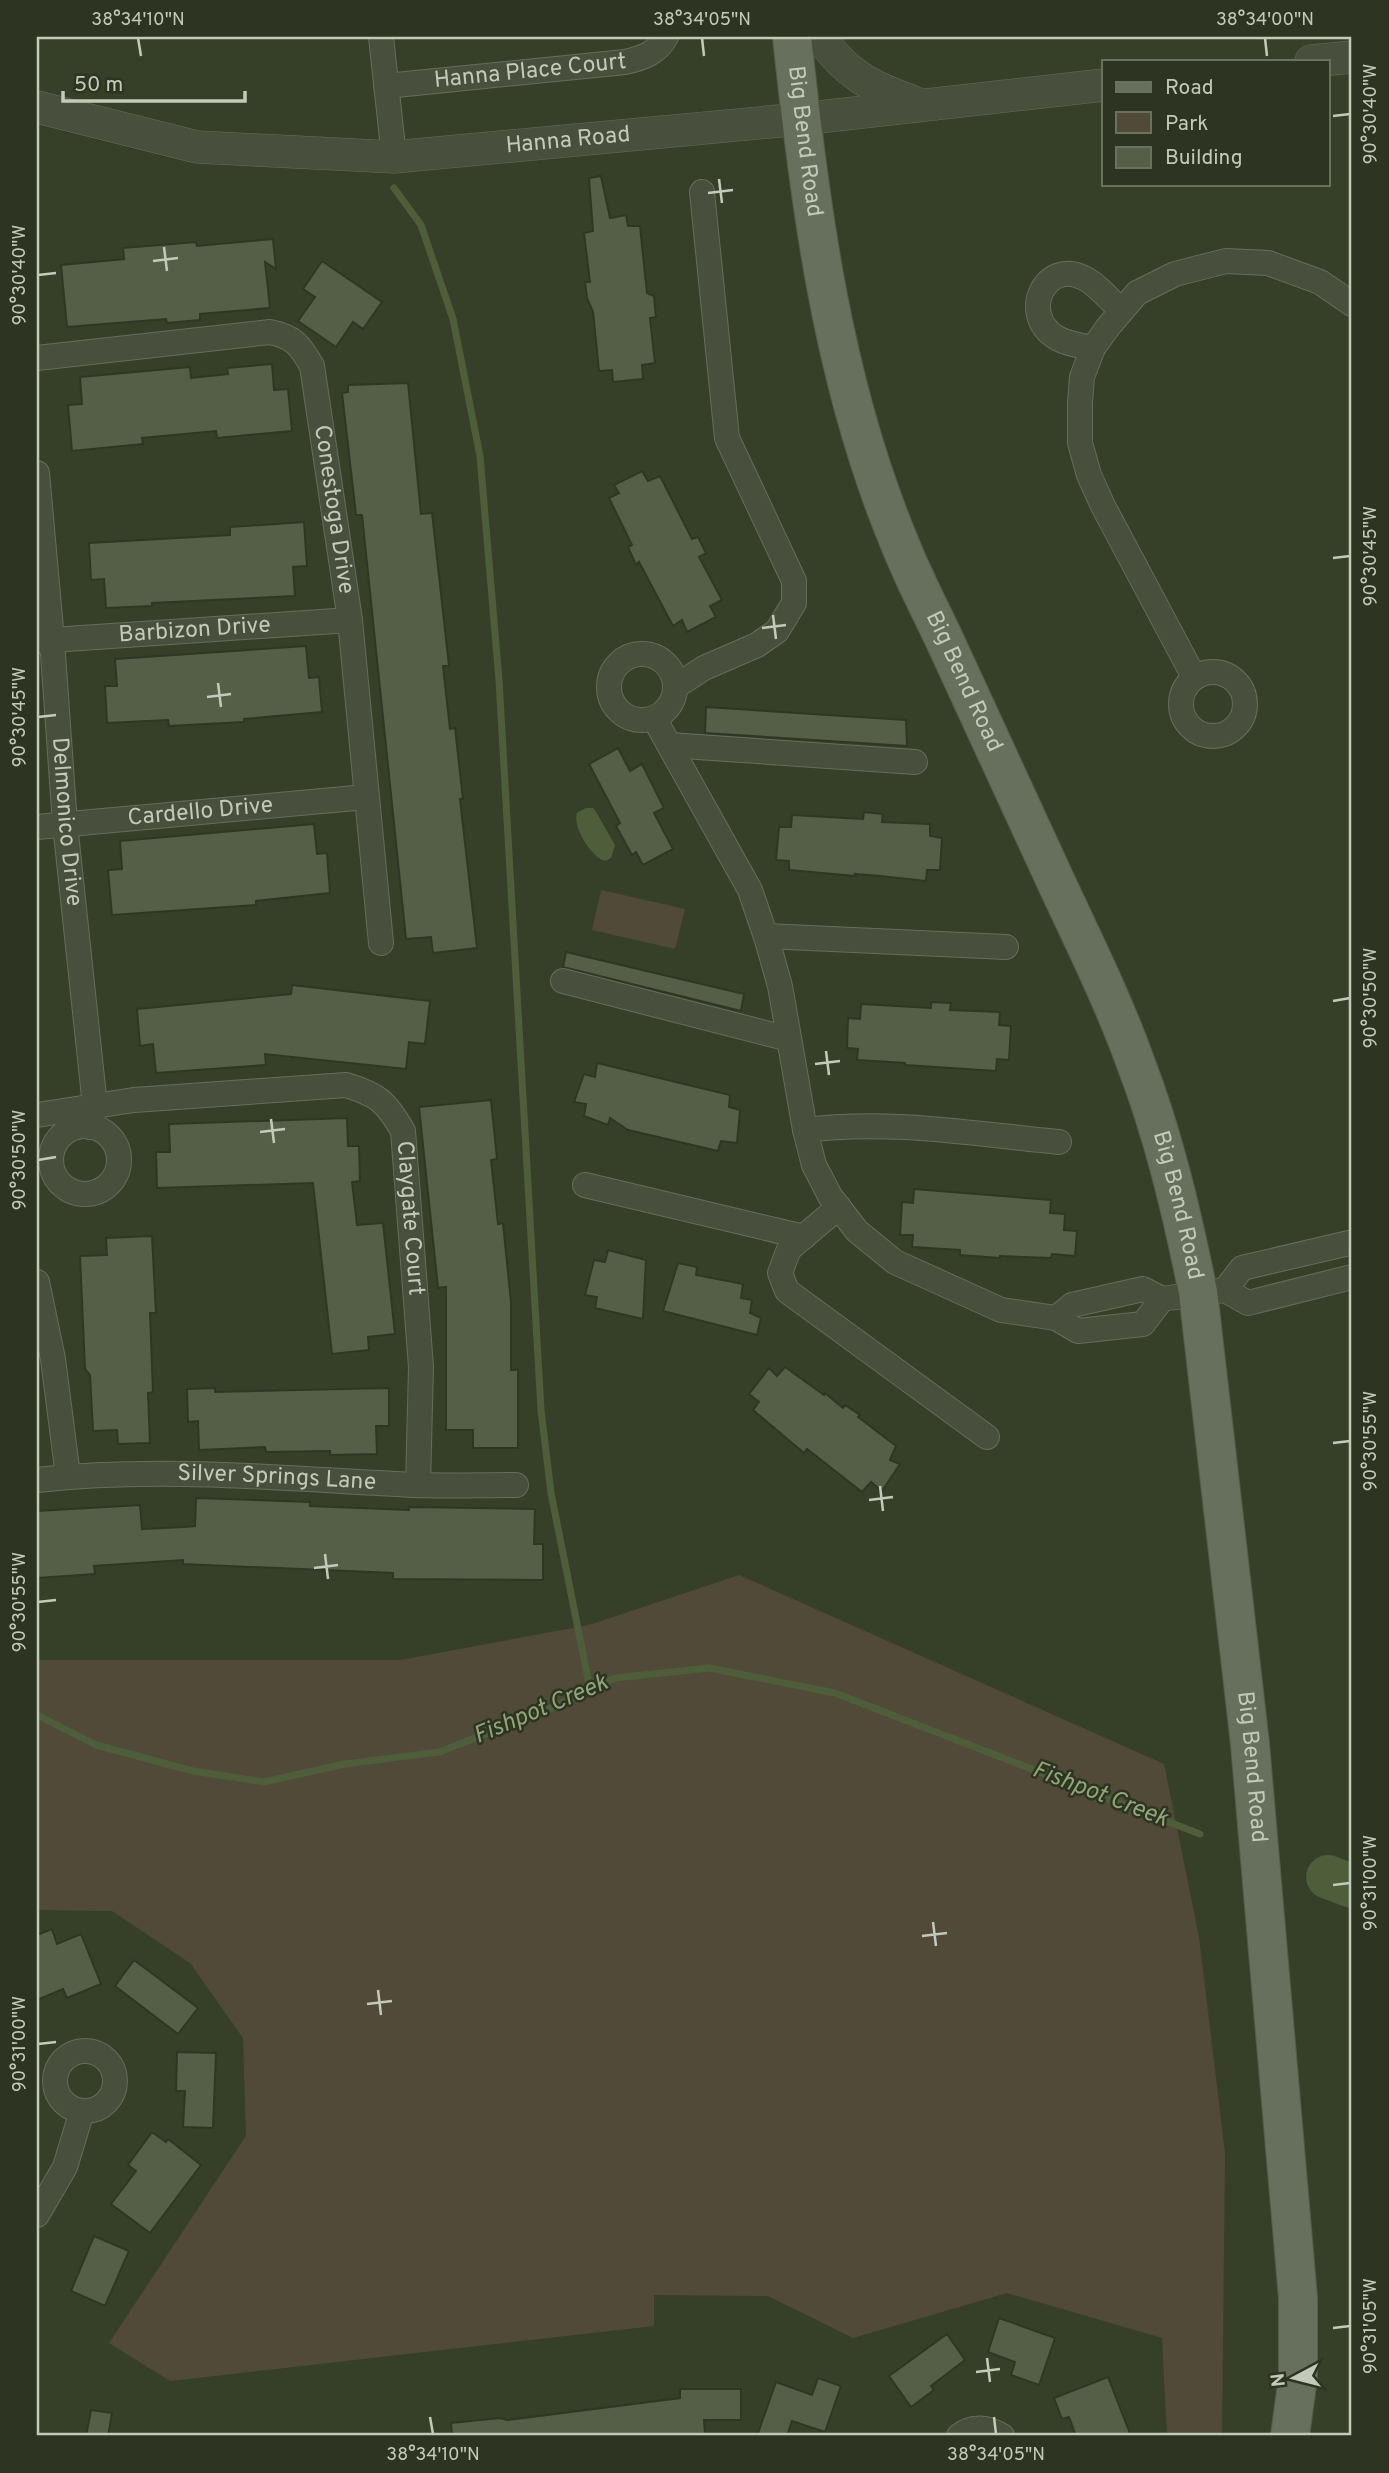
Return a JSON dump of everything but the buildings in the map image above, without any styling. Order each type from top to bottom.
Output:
[{"type":"main road","name":"Big Bend Road","points":[[792,37],[824,276],[845,376],[872,468],[900,545],[1099,973],[1135,1059],[1161,1136],[1184,1224],[1250,1744],[1297,2284],[1298,2377],[1290,2436]]},
{"type":"street","points":[[381,37],[394,157]]},
{"type":"street","name":"Hanna Place Court","points":[[386,86],[625,62],[644,58],[661,46],[666,37]]},
{"type":"street","points":[[820,37],[850,72],[878,90],[922,105]]},
{"type":"street","points":[[1321,60],[1352,57]]},
{"type":"street","name":"Hanna Road","points":[[37,107],[197,147],[394,157],[801,119],[1102,85]]},
{"type":"street","points":[[675,687],[704,668],[757,645],[777,631],[794,603],[794,581],[727,438],[702,192]]},
{"type":"street","points":[[1194,677],[1089,475],[1080,443],[1080,403],[1082,377],[1093,348],[1137,293],[1175,274],[1226,261],[1268,263],[1320,282],[1352,304]]},
{"type":"street","points":[[1093,348],[1072,345],[1048,332],[1041,323],[1038,300],[1049,280],[1059,275],[1084,277],[1121,311]]},
{"type":"street","name":"Conestoga Drive","points":[[37,358],[270,332],[287,335],[302,349],[312,366],[350,620],[382,943]]},
{"type":"street","name":"Delmonico Drive","points":[[37,473],[45,641],[92,1116]]},
{"type":"street","name":"Barbizon Drive","points":[[45,641],[350,620]]},
{"type":"street","points":[[633,655],[654,656],[664,662],[671,671],[675,687],[671,704],[664,712],[643,720],[632,719],[621,713],[615,705],[609,686],[616,666],[633,655]]},
{"type":"street","points":[[654,718],[750,890],[780,986],[805,1130],[814,1165],[830,1196],[858,1231],[895,1262],[1001,1310],[1056,1318],[1072,1305],[1143,1289],[1248,1303],[1352,1277]]},
{"type":"street","points":[[669,745],[915,762]]},
{"type":"street","name":"Cardello Drive","points":[[37,827],[366,797]]},
{"type":"street","points":[[766,936],[1006,947]]},
{"type":"street","points":[[563,981],[789,1039]]},
{"type":"street","name":"Claygate Court","points":[[37,1115],[92,1116],[134,1100],[346,1085],[371,1092],[390,1109],[403,1131],[421,1367],[418,1485]]},
{"type":"street","points":[[805,1130],[843,1125],[879,1126],[1059,1142]]},
{"type":"street","points":[[585,1185],[804,1237]]},
{"type":"street","points":[[839,1207],[789,1249],[780,1273],[787,1291],[987,1437]]},
{"type":"street","points":[[1195,1294],[1242,1268],[1352,1244]]},
{"type":"street","points":[[37,1282],[53,1359],[68,1476]]},
{"type":"street","name":"Silver Springs Lane","points":[[37,1479],[68,1476],[212,1474],[418,1485],[516,1485]]},
{"type":"street","points":[[37,2215],[65,2167],[82,2111]]},
{"type":"street","points":[[959,2436],[972,2428],[983,2428],[1002,2436]]},
{"type":"green space","points":[[601,890],[685,909],[675,949],[592,930]]},
{"type":"green space","points":[[739,1575],[1164,1764],[1199,1937],[1225,2153],[1222,2436],[1167,2436],[1162,2338],[1007,2293],[853,2338],[768,2296],[654,2295],[654,2326],[170,2381],[109,2343],[246,2136],[243,2038],[190,1963],[112,1911],[37,1910],[37,1660],[400,1660],[589,1625]]},
{"type":"shaded area","points":[[593,808],[615,845],[611,858],[605,861],[589,848],[577,826],[577,813]]},
{"type":"waterway","points":[[394,188],[421,225],[453,319],[480,456],[499,680],[541,1410],[551,1493],[590,1689]]},
{"type":"waterway","name":"Fishpot Creek","points":[[37,1715],[96,1745],[193,1771],[264,1782],[345,1764],[439,1752],[540,1713],[615,1678],[709,1668],[835,1693],[1200,1834]]},
{"type":"waterway","name":"Fishpot Creek","points":[[1328,1877],[1352,1886]]}]
